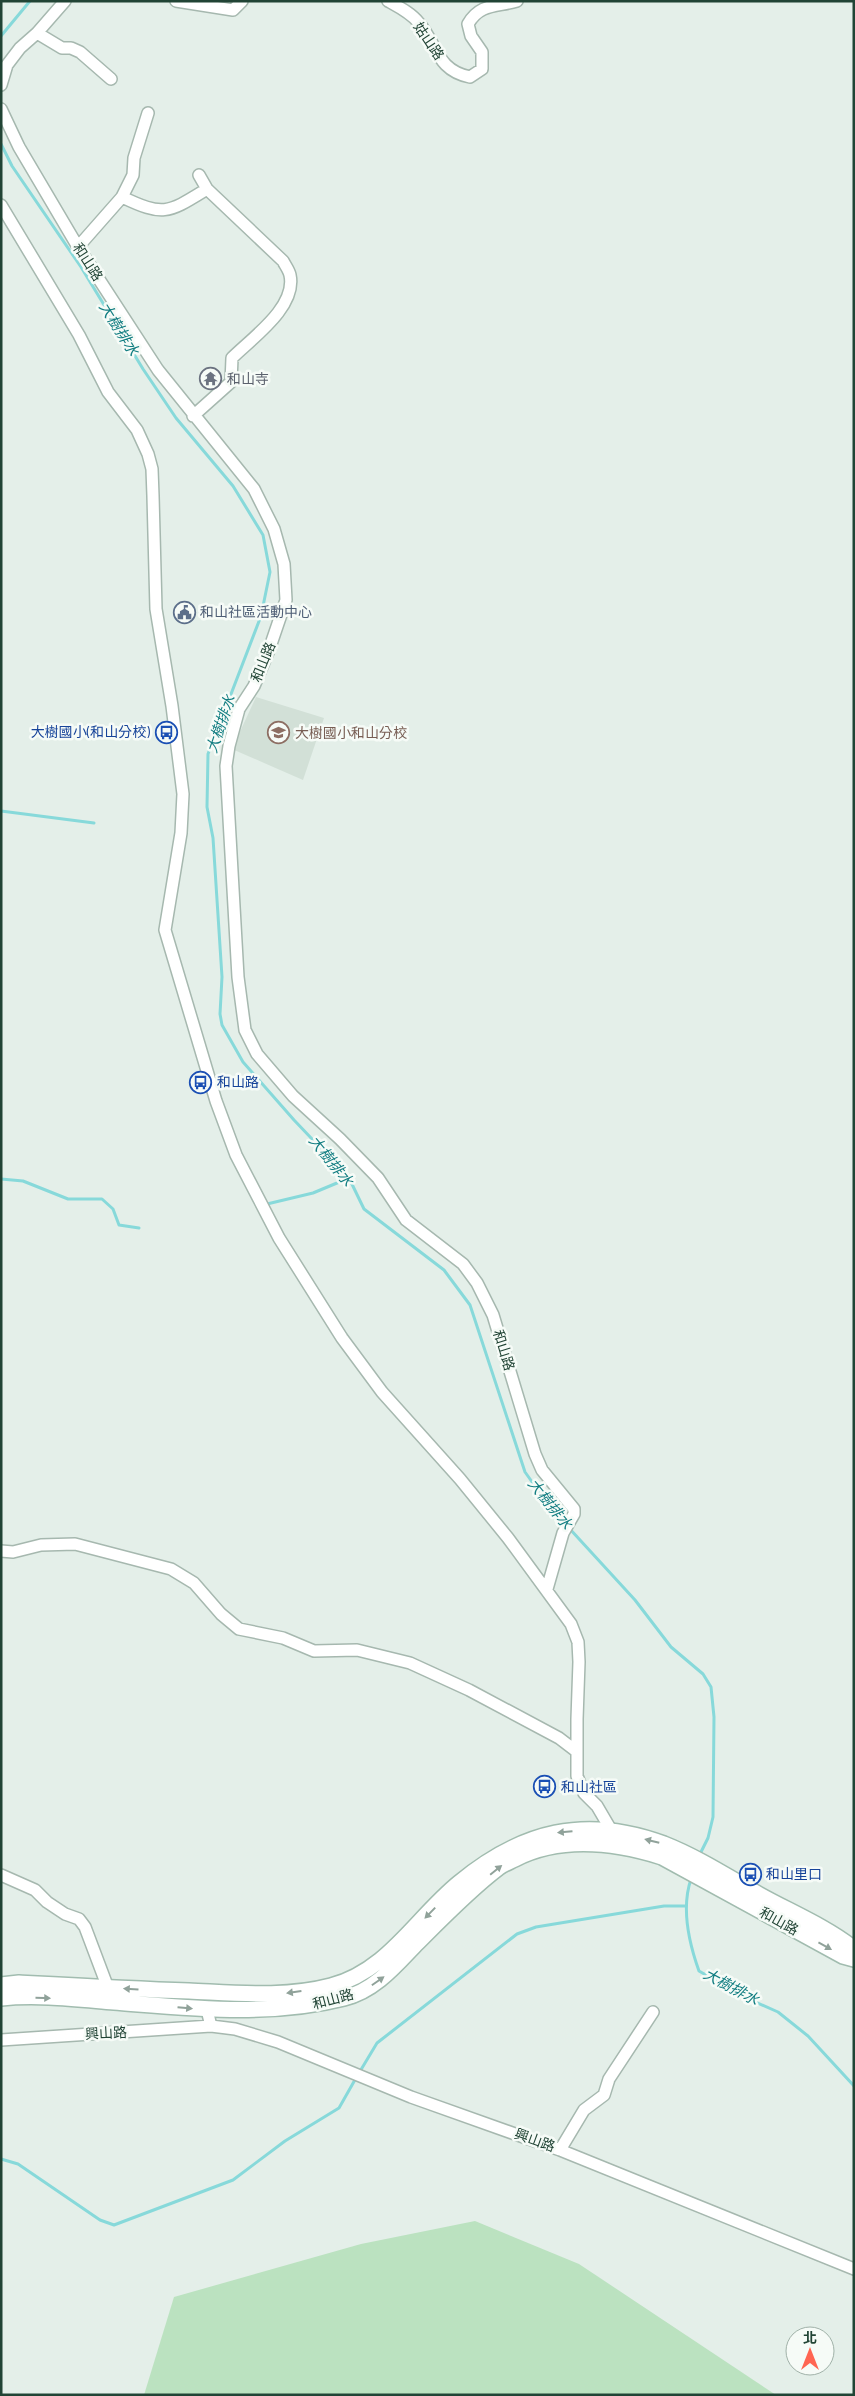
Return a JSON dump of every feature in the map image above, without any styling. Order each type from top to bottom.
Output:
[{"type":"main road","name":"和山路","points":[[1,1985],[19,1983],[108,1988],[288,1993],[332,1986],[370,1969],[399,1944],[457,1885],[491,1858],[527,1840],[564,1830],[613,1839],[645,1852],[684,1861],[854,1949]]},
{"type":"main road","name":"和山路","points":[[1,1998],[84,1999],[207,2010],[298,2007],[347,1998],[368,1988],[386,1975],[424,1936],[499,1866],[529,1852],[560,1844],[613,1839]]},
{"type":"main road","name":"和山路","points":[[709,1874],[843,1956],[854,1958]]},
{"type":"street","points":[[1,85],[7,65],[20,48],[37,33],[66,1]]},
{"type":"street","points":[[176,1],[233,10],[242,1]]},
{"type":"street","name":"姑山路","points":[[388,1],[403,9],[420,24],[440,60],[456,74],[470,77],[482,69],[482,52],[471,36],[468,24],[474,15],[484,7],[517,1]]},
{"type":"street","points":[[37,33],[62,48],[71,48],[80,52],[111,79]]},
{"type":"street","name":"和山路","points":[[1,109],[18,147],[78,247],[158,370],[193,416],[254,489],[274,529],[284,564],[286,600],[269,650],[254,686],[239,709],[229,746],[226,766],[238,977],[246,1030],[257,1054],[293,1096],[340,1139],[378,1178],[406,1220],[463,1264],[478,1283],[493,1315],[535,1454],[542,1470],[574,1511],[563,1533],[547,1589]]},
{"type":"street","points":[[78,247],[122,197],[132,175],[134,158],[148,114]]},
{"type":"street","points":[[193,416],[231,382],[232,358],[277,316],[290,287],[290,274],[283,261],[206,189],[199,175]]},
{"type":"street","points":[[122,197],[155,211],[166,210],[177,207],[206,189]]},
{"type":"street","points":[[1,205],[79,335],[108,392],[137,430],[148,454],[152,469],[156,609],[172,706],[183,794],[181,833],[165,930],[216,1101],[236,1155],[280,1238],[342,1338],[382,1392],[460,1480],[547,1589],[571,1624],[578,1642],[579,1662],[576,1751],[578,1776],[584,1793],[597,1806],[613,1839]]},
{"type":"street","points":[[1,1551],[13,1552],[41,1545],[75,1544],[171,1569],[194,1583],[221,1614],[239,1629],[283,1638],[314,1651],[357,1650],[410,1663],[469,1690],[559,1738],[576,1751]]},
{"type":"street","points":[[1,1875],[35,1890],[64,1914],[79,1918],[85,1927],[108,1988]]},
{"type":"street","points":[[207,2010],[211,2026]]},
{"type":"street","points":[[560,2150],[584,2110],[604,2095],[609,2079],[653,2012]]},
{"type":"street","name":"興山路","points":[[1,2040],[211,2026],[235,2029],[278,2042],[411,2096],[560,2150],[854,2269]]},
{"type":"shaded area","name":"大樹國小和山分校","points":[[256,697],[324,718],[303,780],[232,749]]},
{"type":"green space","points":[[475,2221],[579,2264],[776,2395],[144,2395],[174,2297],[361,2244]]},
{"type":"waterway","name":"大樹排水","points":[[1,36],[30,1]]},
{"type":"waterway","name":"大樹排水","points":[[1,144],[12,166],[81,267],[143,369],[176,418],[233,486],[263,535],[270,572],[261,616],[208,754],[207,807],[213,838],[222,977],[220,1014],[222,1025],[243,1062],[349,1178],[364,1209],[444,1270],[470,1305],[525,1472],[552,1510],[565,1523]]},
{"type":"waterway","points":[[1,811],[94,823]]},
{"type":"waterway","points":[[267,1204],[313,1193],[349,1178]]},
{"type":"waterway","points":[[1,1179],[23,1181],[68,1199],[102,1199],[113,1209],[119,1225],[139,1228]]},
{"type":"waterway","name":"大樹排水","points":[[569,1528],[635,1600],[671,1647],[703,1674],[711,1687],[714,1717],[713,1817],[708,1838],[699,1856]]},
{"type":"waterway","name":"大樹排水","points":[[691,1879],[686,1913],[689,1937],[699,1971],[744,1997],[778,2012],[808,2036],[854,2086]]},
{"type":"waterway","points":[[359,2073],[377,2043],[517,1934],[536,1927],[664,1906],[686,1906]]},
{"type":"waterway","points":[[1,2159],[18,2164],[100,2220],[114,2225],[233,2180],[285,2141],[339,2108],[356,2078]]},
{"type":"place","name":"和山寺","points":[[211,379]]},
{"type":"place","name":"和山社區活動中心","points":[[184,612]]},
{"type":"place","name":"大樹國小(和山分校)","points":[[166,732]]},
{"type":"place","name":"大樹國小和山分校","points":[[279,733]]},
{"type":"place","name":"和山路","points":[[201,1082]]},
{"type":"place","name":"和山社區","points":[[545,1787]]},
{"type":"place","name":"和山里口","points":[[750,1874]]}]
